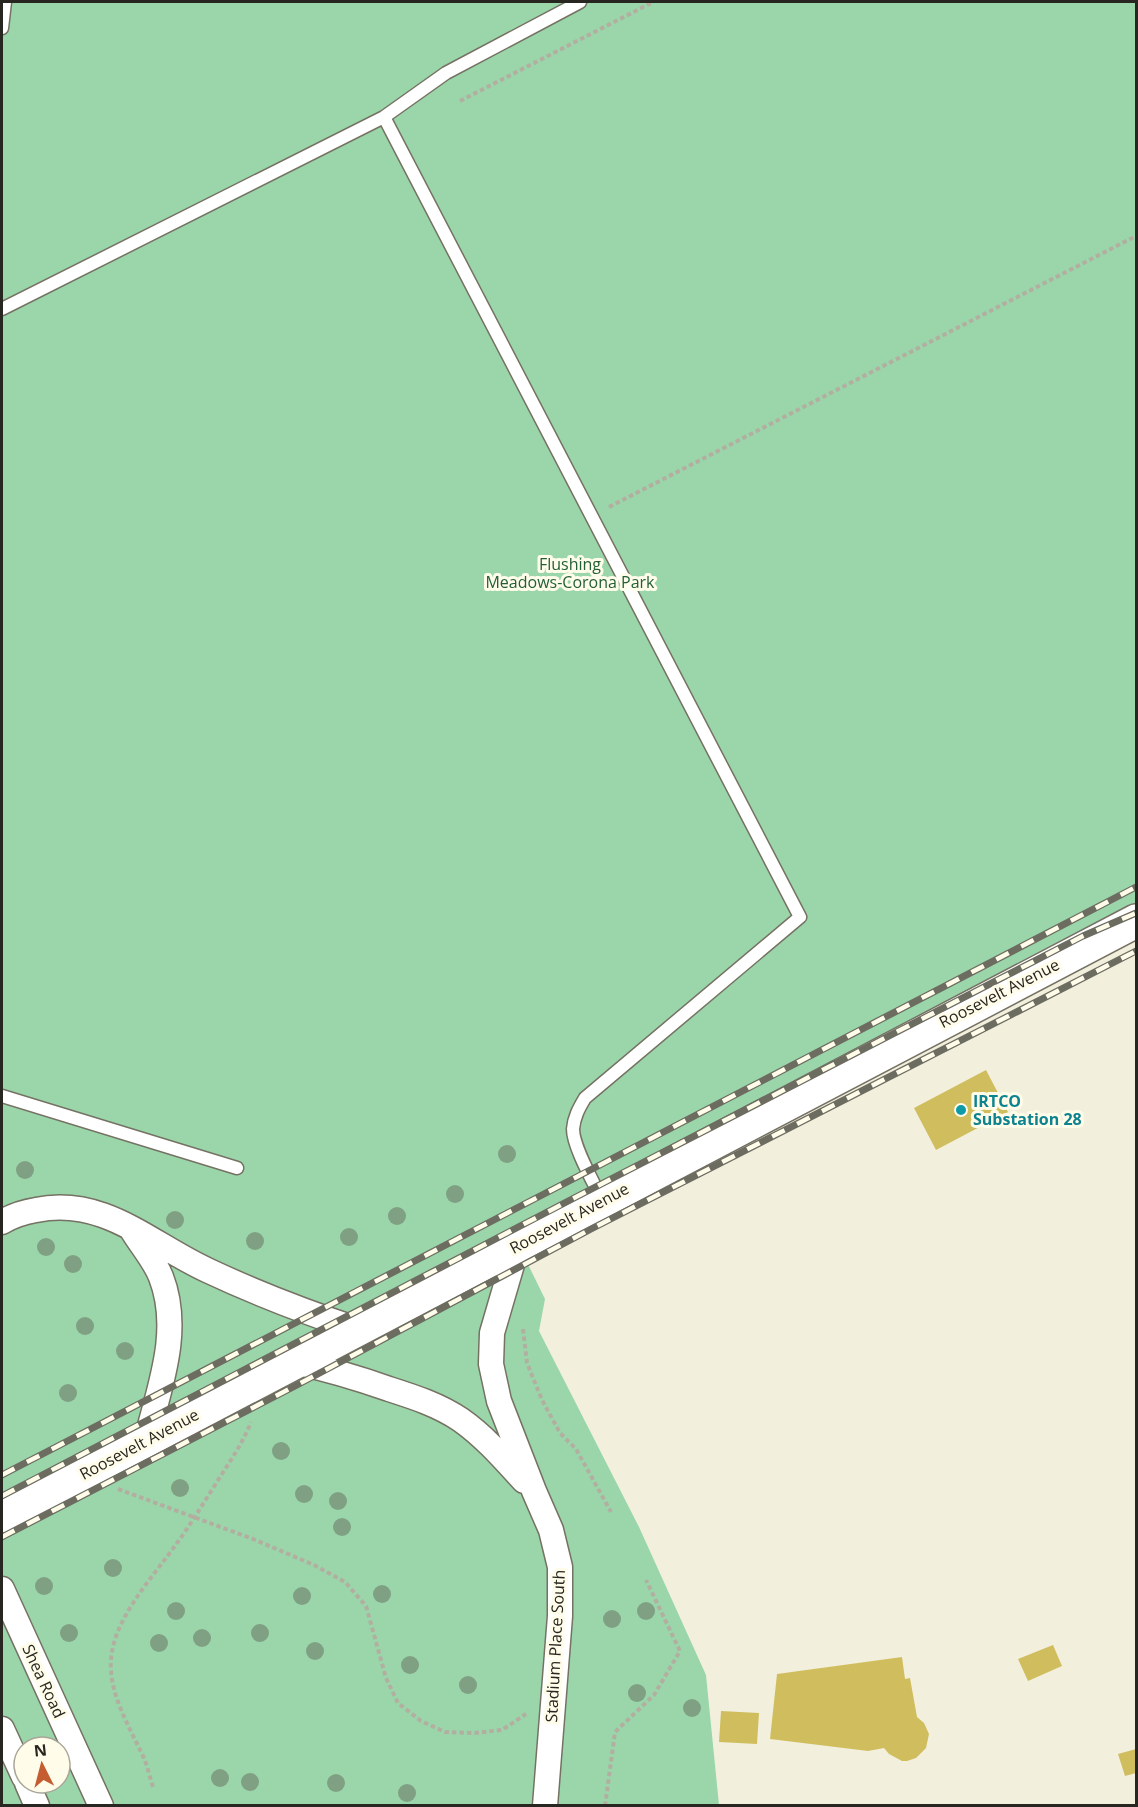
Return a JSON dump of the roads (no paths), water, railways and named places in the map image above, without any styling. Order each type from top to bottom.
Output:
[{"type":"main road","name":"Roosevelt Avenue","points":[[13,1510],[1137,921]]},
{"type":"street","points":[[2,1222],[28,1211],[50,1207],[91,1211],[109,1216],[217,1275],[296,1309],[359,1330]]},
{"type":"street","points":[[129,1226],[161,1275],[169,1311],[169,1347],[146,1441]]},
{"type":"street","name":"Stadium Place South","points":[[518,1244],[494,1325],[491,1364],[499,1401],[551,1530],[560,1567],[560,1616],[555,1697],[545,1806]]},
{"type":"street","name":"Stadium Place South","points":[[295,1362],[336,1371],[419,1398],[440,1408],[477,1432],[534,1491]]},
{"type":"street","name":"Shea Road","points":[[2,1589],[101,1806]]},
{"type":"street","points":[[2,1729],[12,1751]]},
{"type":"lane","points":[[2,28],[5,2]]},
{"type":"lane","points":[[2,309],[384,117],[446,73],[580,2]]},
{"type":"lane","points":[[384,117],[800,917],[585,1098],[576,1114],[573,1130],[576,1142],[602,1200]]},
{"type":"lane","points":[[2,1096],[237,1168]]},
{"type":"railway","points":[[2,1475],[1136,887]]},
{"type":"railway","points":[[2,1496],[1083,936],[1136,913]]},
{"type":"railway","points":[[2,1537],[297,1385],[591,1229],[1136,951]]},
{"type":"place","name":"IRTCO Substation 28","points":[[961,1110]]},
{"type":"park label","name":"Flushing Meadows-Corona Park","points":[[570,573]]}]
